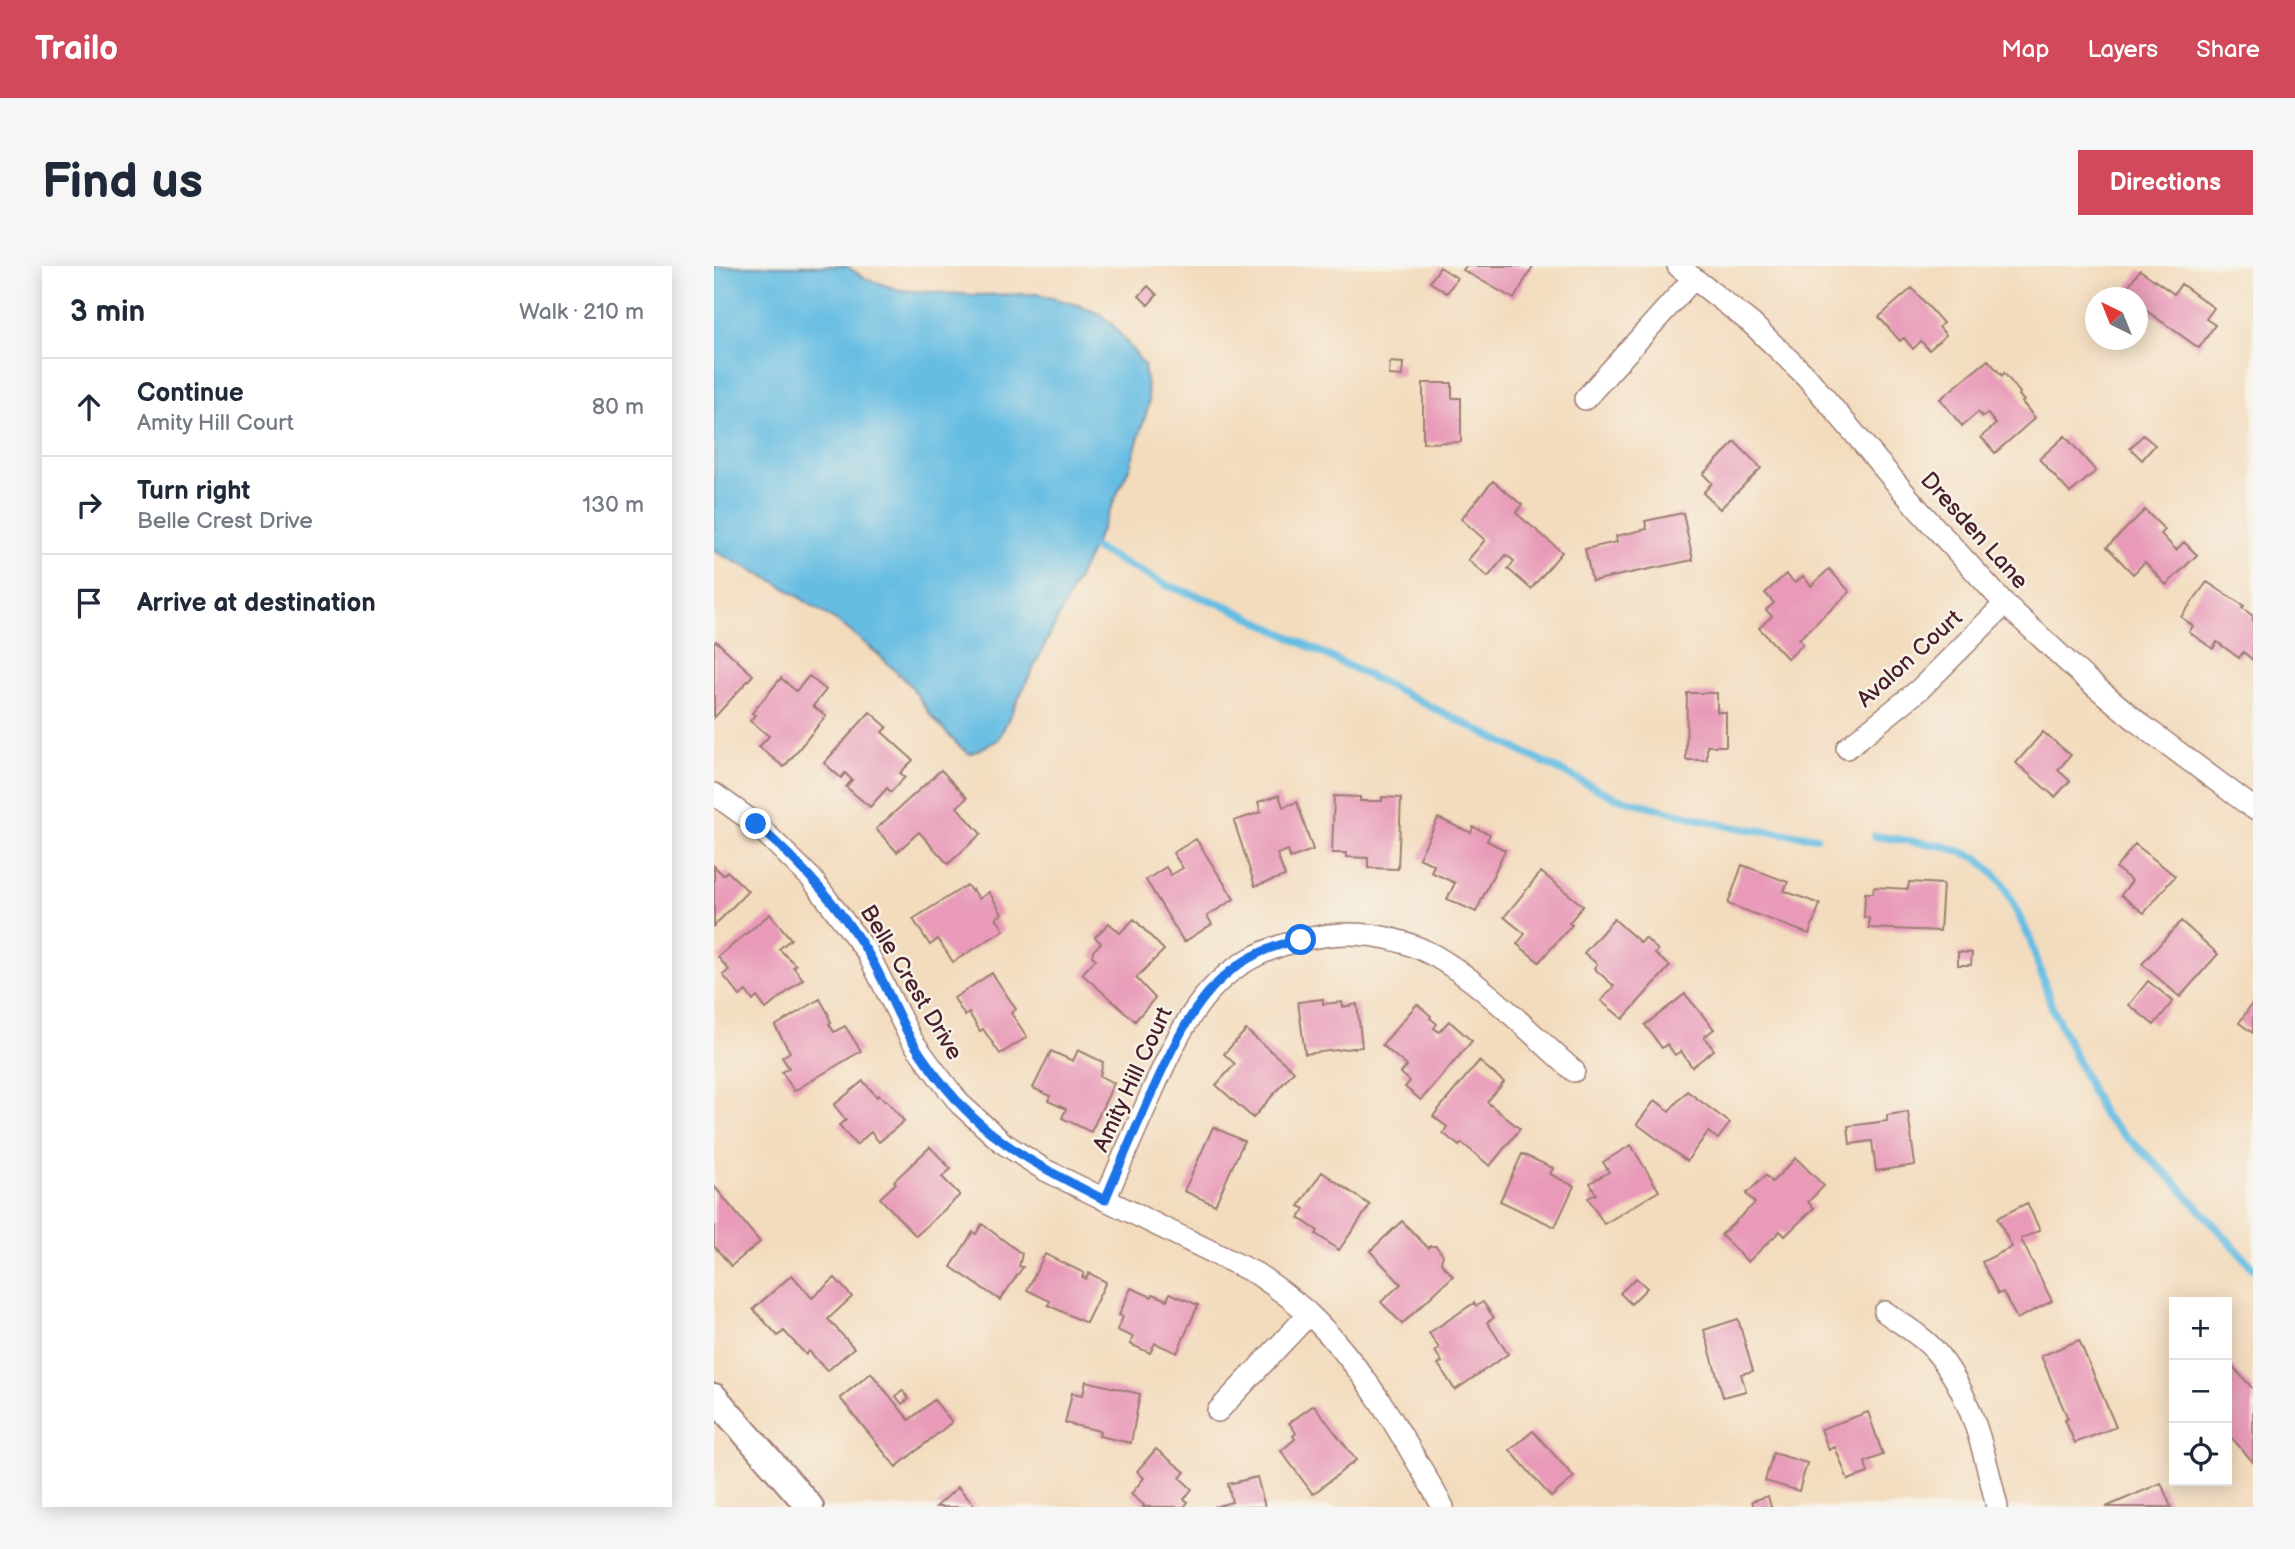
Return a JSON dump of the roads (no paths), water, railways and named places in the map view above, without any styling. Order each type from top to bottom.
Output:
[{"type":"street","points":[[1585,399],[1686,272]]},
{"type":"street","name":"Dresden Lane","points":[[1686,272],[1751,323],[1806,376],[1919,510],[2005,604],[2084,677],[2139,723],[2253,808]]},
{"type":"street","name":"Avalon Court","points":[[1847,748],[1920,689],[2005,604]]},
{"type":"street","name":"Belle Crest Drive","points":[[714,794],[756,824],[784,849],[832,903],[867,952],[911,1039],[960,1104],[1014,1150],[1045,1170],[1257,1274],[1309,1314],[1354,1366],[1443,1507]]},
{"type":"street","name":"Amity Hill Court","points":[[1105,1200],[1175,1041],[1192,1012],[1211,989],[1234,968],[1261,952],[1293,941],[1325,935],[1360,934],[1405,942],[1464,974],[1574,1071]]},
{"type":"street","points":[[1885,1312],[1936,1350],[1952,1377],[1968,1405],[1997,1507]]},
{"type":"street","points":[[1218,1410],[1309,1314]]},
{"type":"street","points":[[714,1397],[810,1507]]},
{"type":"water","points":[[714,266],[846,266],[866,279],[900,290],[973,295],[1037,294],[1100,314],[1113,325],[1144,365],[1149,404],[1130,466],[998,740],[970,754],[931,716],[911,686],[845,627],[774,581],[714,551]]},
{"type":"waterway","points":[[1093,547],[1168,586],[1227,606],[1614,797],[1731,827],[1816,837]]},
{"type":"waterway","points":[[1875,836],[1944,846],[1978,858],[2002,882],[2030,939],[2052,1007],[2103,1115],[2174,1181],[2253,1268]]}]
